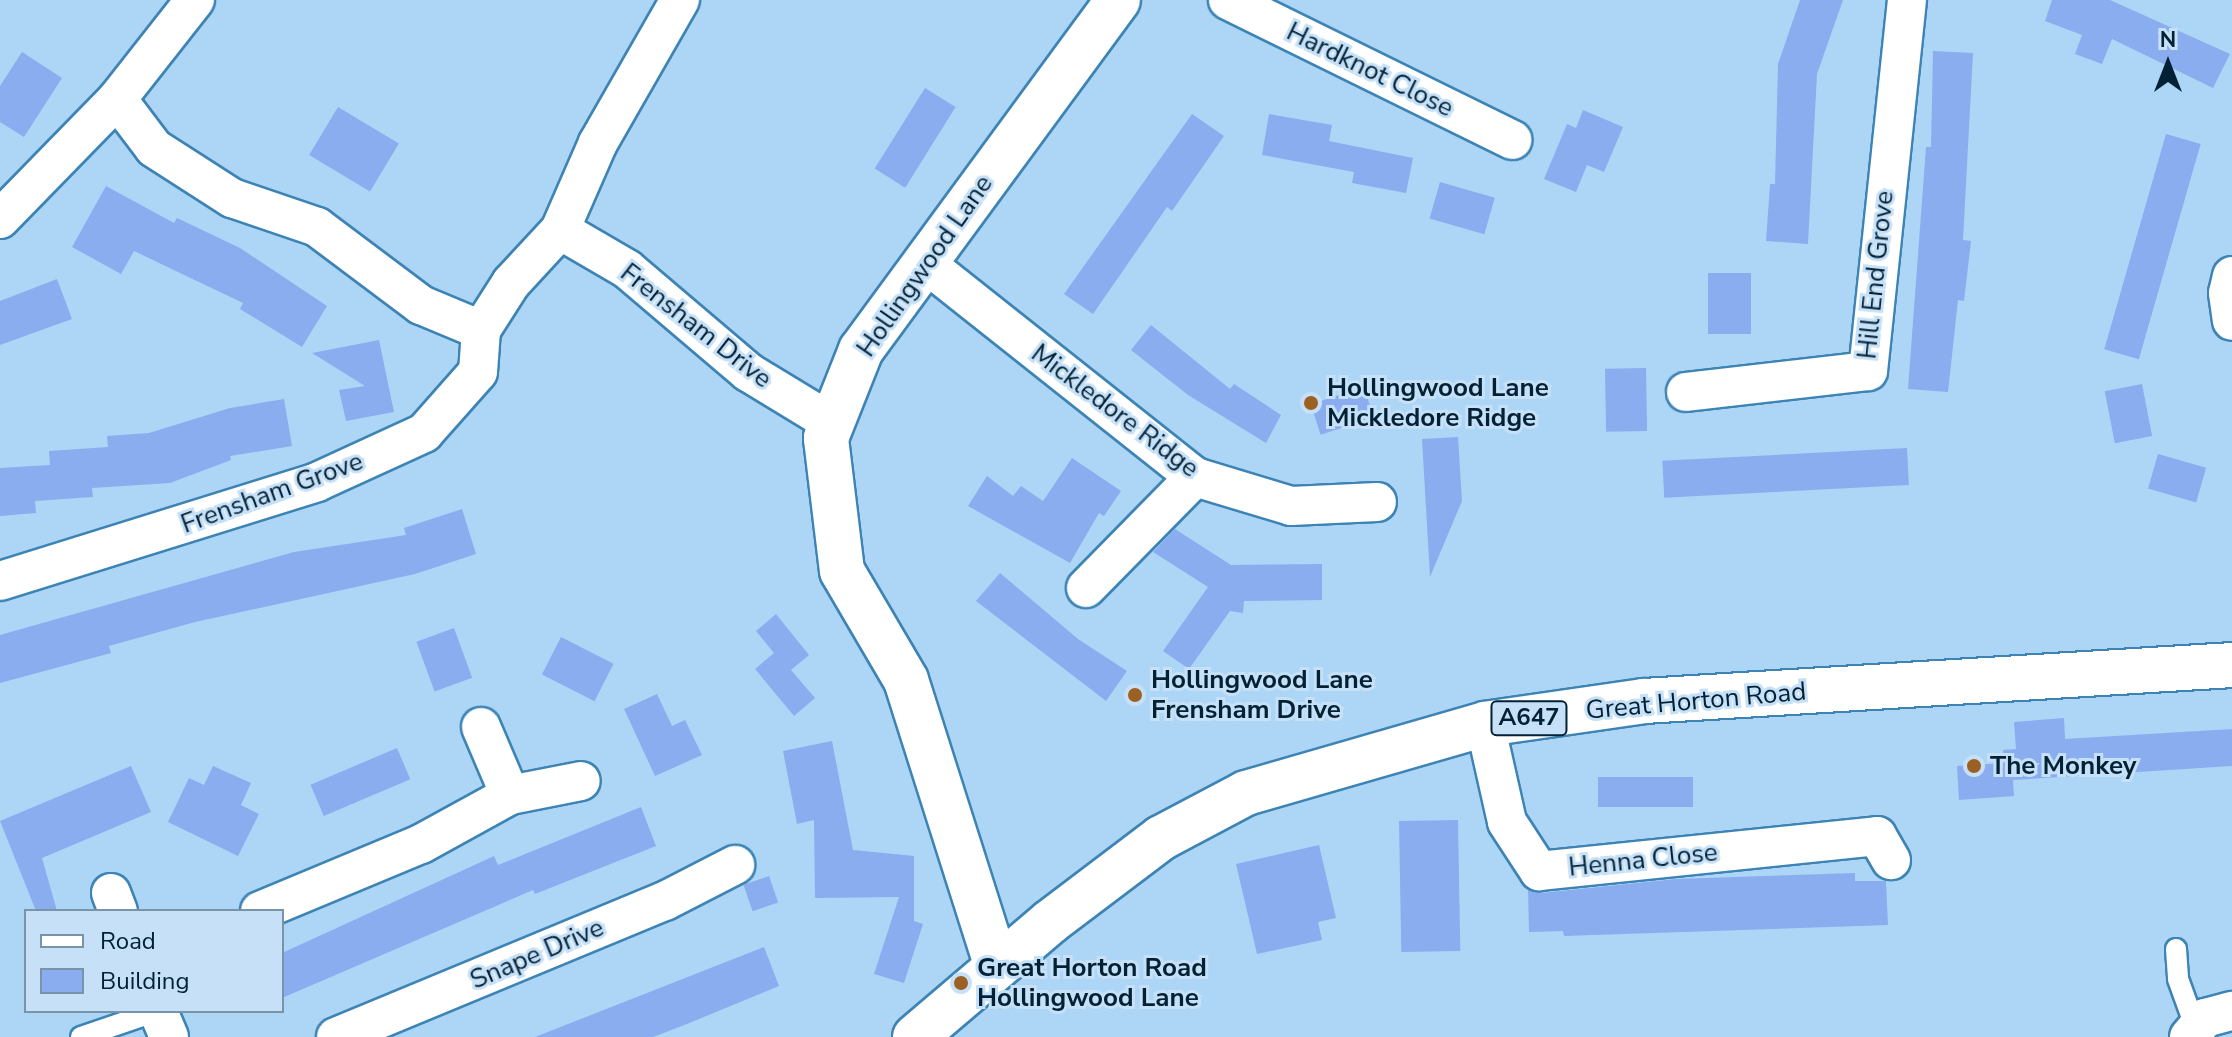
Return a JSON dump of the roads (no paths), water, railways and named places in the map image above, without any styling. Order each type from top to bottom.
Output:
[{"type":"main road","name":"Hollingwood Lane","points":[[997,967],[906,680],[842,571],[826,438],[861,350],[1118,0]]},
{"type":"main road","name":"Great Horton Road","points":[[915,1037],[997,967],[1161,838],[1246,793],[1485,724],[1644,701],[2232,665]]},
{"type":"street","points":[[0,219],[117,99],[195,0]]},
{"type":"street","points":[[560,230],[598,143],[680,0]]},
{"type":"street","name":"Hardknot Close","points":[[1228,0],[1512,140]]},
{"type":"street","name":"Hill End Grove","points":[[1686,392],[1868,371],[1907,0]]},
{"type":"street","points":[[117,99],[154,148],[232,198],[317,227],[421,305],[481,330]]},
{"type":"street","name":"Frensham Grove","points":[[0,581],[317,482],[424,433],[478,372],[481,330],[511,283],[560,230]]},
{"type":"street","name":"Frensham Drive","points":[[560,230],[627,269],[748,372],[832,423]]},
{"type":"street","name":"Mickledore Ridge","points":[[925,263],[1195,477],[1291,506],[1377,502]]},
{"type":"street","points":[[2232,276],[2228,293],[2232,321]]},
{"type":"street","points":[[1086,588],[1195,477]]},
{"type":"street","name":"Henna Close","points":[[1485,724],[1507,822],[1539,871],[1877,836],[1891,860]]},
{"type":"street","points":[[481,727],[510,795]]},
{"type":"street","points":[[265,909],[421,844],[510,795],[581,781]]},
{"type":"street","name":"Snape Drive","points":[[336,1037],[665,901],[735,865]]},
{"type":"street","points":[[2192,1032],[2232,1011]]},
{"type":"street","points":[[158,1013],[169,1037]]},
{"type":"lane","points":[[2176,949],[2178,979],[2192,1032]]},
{"type":"lane","points":[[81,1037],[151,1013]]},
{"type":"place","name":"Hollingwood Lane Mickledore Ridge","points":[[1311,403]]},
{"type":"place","name":"Hollingwood Lane Frensham Drive","points":[[1135,695]]},
{"type":"place","name":"The Monkey","points":[[1974,766]]},
{"type":"place","name":"Great Horton Road Hollingwood Lane","points":[[961,983]]}]
